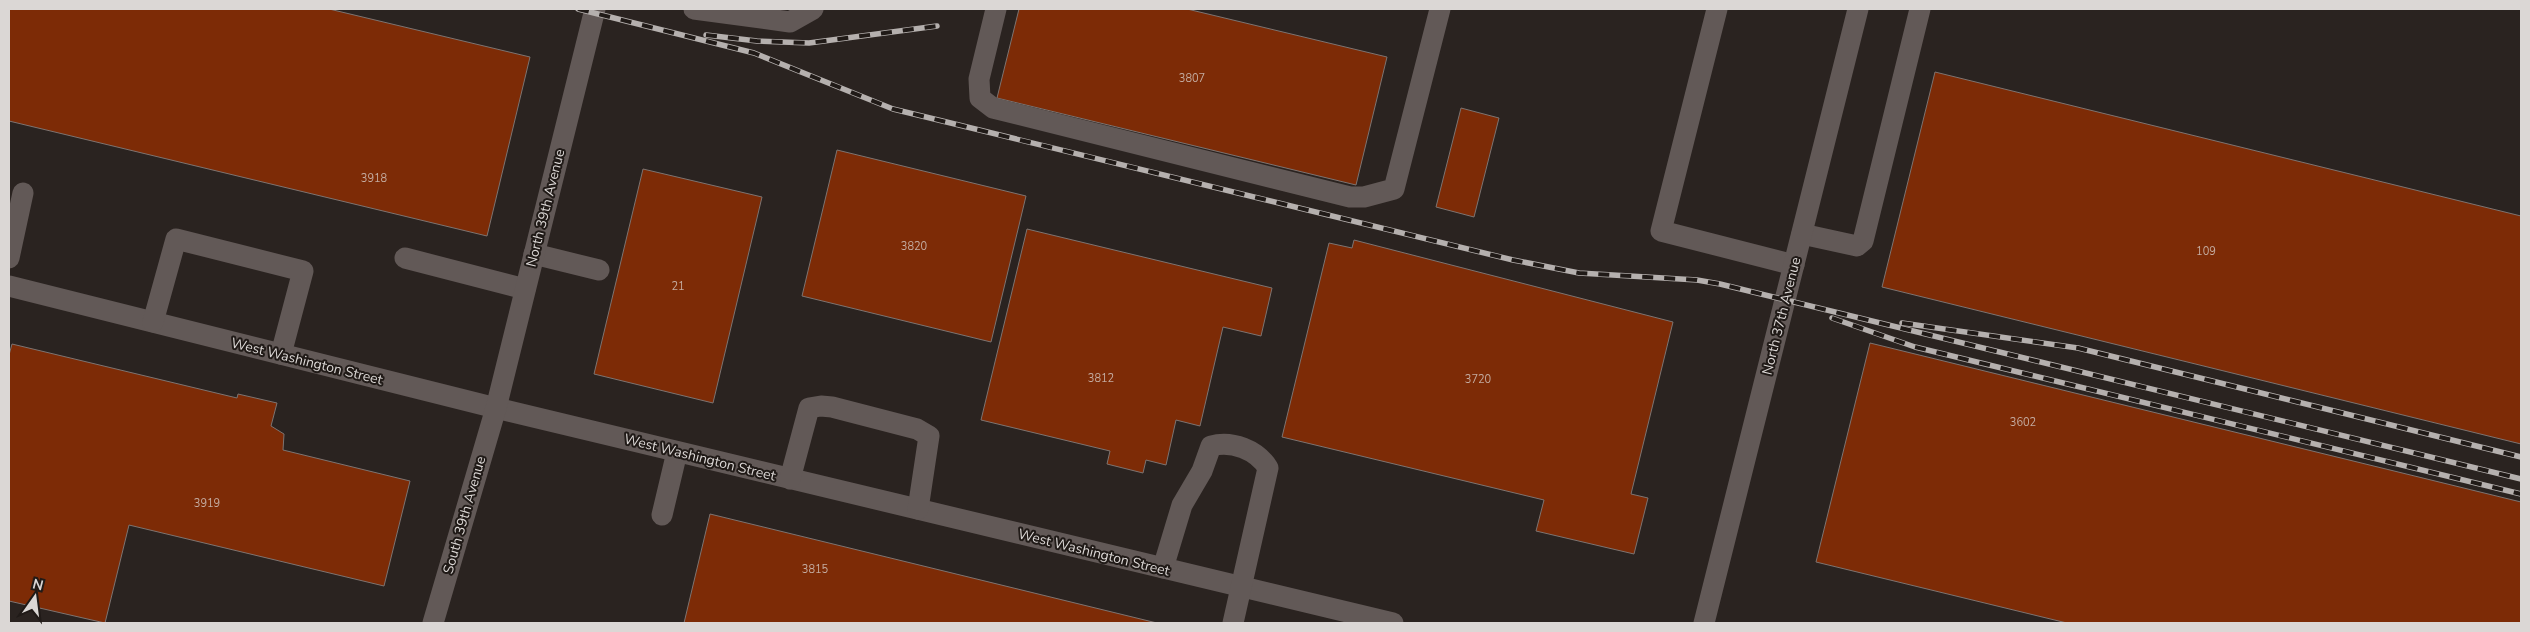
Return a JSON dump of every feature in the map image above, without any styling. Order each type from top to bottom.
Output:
[{"type":"street","name":"North 39th Avenue","points":[[496,408],[595,9]]},
{"type":"street","points":[[694,9],[790,22],[813,9]]},
{"type":"street","points":[[996,9],[979,79],[980,98],[993,108],[1350,197],[1364,197],[1394,189],[1440,9]]},
{"type":"street","points":[[1717,9],[1661,231],[1794,265]]},
{"type":"street","name":"North 37th Avenue","points":[[1704,623],[1858,9]]},
{"type":"street","points":[[1802,234],[1857,246],[1863,241],[1920,9]]},
{"type":"street","points":[[9,258],[23,193]]},
{"type":"street","points":[[153,322],[176,239],[303,271],[281,354]]},
{"type":"street","points":[[534,254],[599,270]]},
{"type":"street","points":[[405,258],[525,289]]},
{"type":"street","name":"West Washington Street","points":[[9,286],[496,408],[1242,587],[1336,617],[1393,623]]},
{"type":"street","points":[[790,479],[809,408],[832,407],[917,429],[929,436],[918,509]]},
{"type":"street","name":"South 39th Avenue","points":[[433,623],[496,408]]},
{"type":"street","points":[[1163,568],[1182,505],[1202,471],[1211,446],[1219,444],[1232,445],[1249,450],[1262,458],[1268,468],[1233,623]]},
{"type":"street","points":[[662,515],[677,452]]},
{"type":"building","points":[[9,9],[329,9],[530,57],[487,236],[9,121]]},
{"type":"building","points":[[1019,9],[1187,9],[1387,57],[1356,185],[997,98]]},
{"type":"building","points":[[1935,72],[2521,216],[2521,444],[1882,287]]},
{"type":"building","points":[[1461,108],[1499,118],[1474,217],[1436,207]]},
{"type":"building","points":[[837,150],[1026,196],[991,342],[802,296]]},
{"type":"building","points":[[643,169],[762,197],[713,403],[594,374]]},
{"type":"building","points":[[1027,229],[1272,288],[1261,336],[1223,327],[1200,426],[1176,420],[1166,465],[1146,460],[1143,473],[1107,464],[1110,451],[981,420]]},
{"type":"building","points":[[1354,240],[1673,322],[1631,494],[1648,498],[1634,554],[1536,531],[1544,500],[1282,437],[1329,243],[1352,248]]},
{"type":"building","points":[[1870,343],[2521,502],[2521,623],[2067,623],[1816,562]]},
{"type":"building","points":[[12,344],[237,398],[238,394],[277,403],[271,426],[284,434],[283,450],[410,481],[384,586],[129,525],[105,623],[9,601],[9,355]]},
{"type":"building","points":[[710,514],[1157,623],[684,623]]},
{"type":"railway","points":[[578,9],[754,53],[893,109],[1513,260],[1579,273],[1697,280],[1720,284],[2521,479]]},
{"type":"railway","points":[[706,35],[757,41],[809,43],[937,26]]},
{"type":"railway","points":[[1832,318],[1915,347],[2521,494]]},
{"type":"railway","points":[[1902,323],[2078,348],[2521,457]]}]
